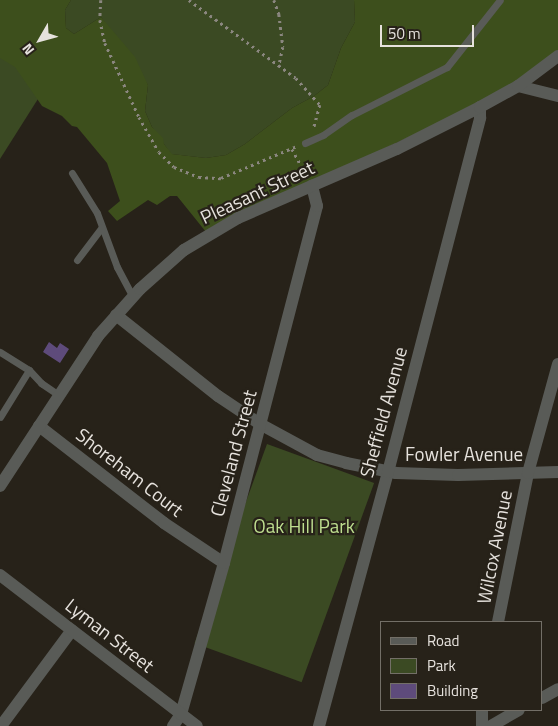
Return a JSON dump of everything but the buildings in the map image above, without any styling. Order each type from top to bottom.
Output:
[{"type":"street","name":"Pleasant Street","points":[[0,486],[98,336],[133,297],[164,267],[204,236],[238,218],[396,149],[480,107],[518,86],[558,56]]},
{"type":"street","points":[[518,86],[558,96]]},
{"type":"street","name":"Sheffield Avenue","points":[[319,726],[388,472],[480,118],[480,107]]},
{"type":"street","name":"Cleveland Street","points":[[173,726],[181,714],[224,562],[317,206],[312,186]]},
{"type":"street","name":"Fowler Avenue","points":[[116,315],[218,396],[260,424],[317,454],[388,472],[458,475],[558,472]]},
{"type":"street","name":"Wilcox Avenue","points":[[498,621],[528,473],[558,364]]},
{"type":"street","name":"Shoreham Court","points":[[39,426],[164,523],[224,562]]},
{"type":"street","name":"Lyman Street","points":[[0,575],[197,726]]},
{"type":"street","points":[[1,726],[72,630]]},
{"type":"street","points":[[543,697],[558,689]]},
{"type":"street","points":[[482,711],[482,726]]},
{"type":"street","points":[[491,726],[517,711]]},
{"type":"lane","points":[[305,143],[323,135],[352,115],[447,67],[500,0]]},
{"type":"lane","points":[[72,173],[96,212],[117,266],[133,297]]},
{"type":"lane","points":[[77,260],[102,227]]},
{"type":"lane","points":[[0,352],[29,370],[41,383],[59,394]]},
{"type":"lane","points":[[0,417],[29,370]]},
{"type":"path","points":[[101,0],[100,20],[105,43],[139,117],[158,152],[174,167],[198,177],[221,178],[305,143],[316,124],[320,105],[296,78],[189,0]]},
{"type":"path","points":[[274,0],[279,14],[283,47],[278,66]]},
{"type":"path","points":[[292,149],[312,186]]},
{"type":"green space","points":[[0,0],[71,0],[65,10],[66,28],[74,34],[101,17],[135,57],[148,85],[145,111],[152,127],[163,138],[164,144],[172,154],[206,158],[226,155],[245,144],[292,108],[314,96],[328,85],[341,48],[355,22],[354,0],[558,0],[558,55],[503,93],[206,232],[177,196],[170,196],[157,205],[148,200],[117,221],[108,211],[120,201],[107,163],[77,127],[72,126],[62,116],[42,106],[15,67],[0,58]]},
{"type":"green space","points":[[71,0],[354,0],[355,22],[341,48],[328,85],[314,96],[292,108],[245,144],[226,155],[206,158],[171,154],[152,127],[145,111],[148,85],[101,17],[74,34],[66,28],[65,10]]},
{"type":"green space","points":[[0,37],[55,72],[0,159]]},
{"type":"green space","name":"Oak Hill Park","points":[[267,444],[374,483],[302,682],[194,643]]}]
